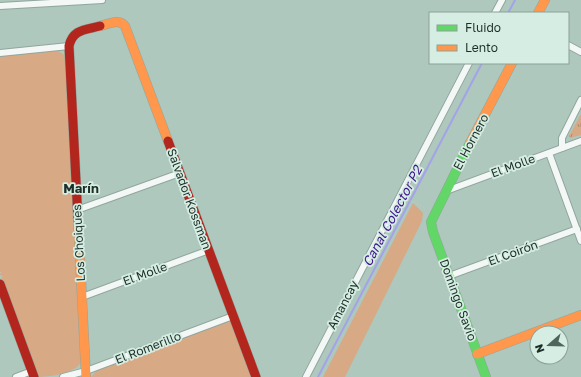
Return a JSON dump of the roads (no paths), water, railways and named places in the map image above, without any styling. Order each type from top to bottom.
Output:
[{"type":"street","points":[[0,6],[102,0]]},
{"type":"street","points":[[496,12],[502,0]]},
{"type":"street","points":[[539,12],[545,0]]},
{"type":"street","name":"Los Choiques","points":[[86,374],[69,46],[71,37],[79,32],[116,21],[122,22]]},
{"type":"street","name":"Salvador Kossman","points":[[122,22],[126,26],[256,377]]},
{"type":"street","points":[[0,52],[69,46]]},
{"type":"street","points":[[569,46],[581,52]]},
{"type":"street","name":"Amancay","points":[[306,377],[468,64]]},
{"type":"street","name":"El Hornero","points":[[433,218],[511,64]]},
{"type":"street","points":[[562,148],[562,138],[581,100]]},
{"type":"street","name":"El Molle","points":[[446,191],[581,141]]},
{"type":"street","points":[[549,153],[581,241]]},
{"type":"street","points":[[77,210],[180,173]]},
{"type":"street","name":"Domingo Savio","points":[[433,218],[449,276],[486,377]]},
{"type":"street","name":"El Coirón","points":[[449,276],[577,229]]},
{"type":"street","name":"El Molle","points":[[82,297],[209,250]]},
{"type":"street","points":[[0,284],[4,306],[33,374],[16,377]]},
{"type":"street","name":"El Romerillo","points":[[63,377],[86,374],[233,316]]},
{"type":"street","points":[[478,354],[581,316]]},
{"type":"waterway","name":"Canal Colector P2","points":[[509,12],[515,0]]},
{"type":"waterway","name":"Canal Colector P2","points":[[318,377],[481,64]]},
{"type":"district","name":"Marín","points":[[81,188]]}]
